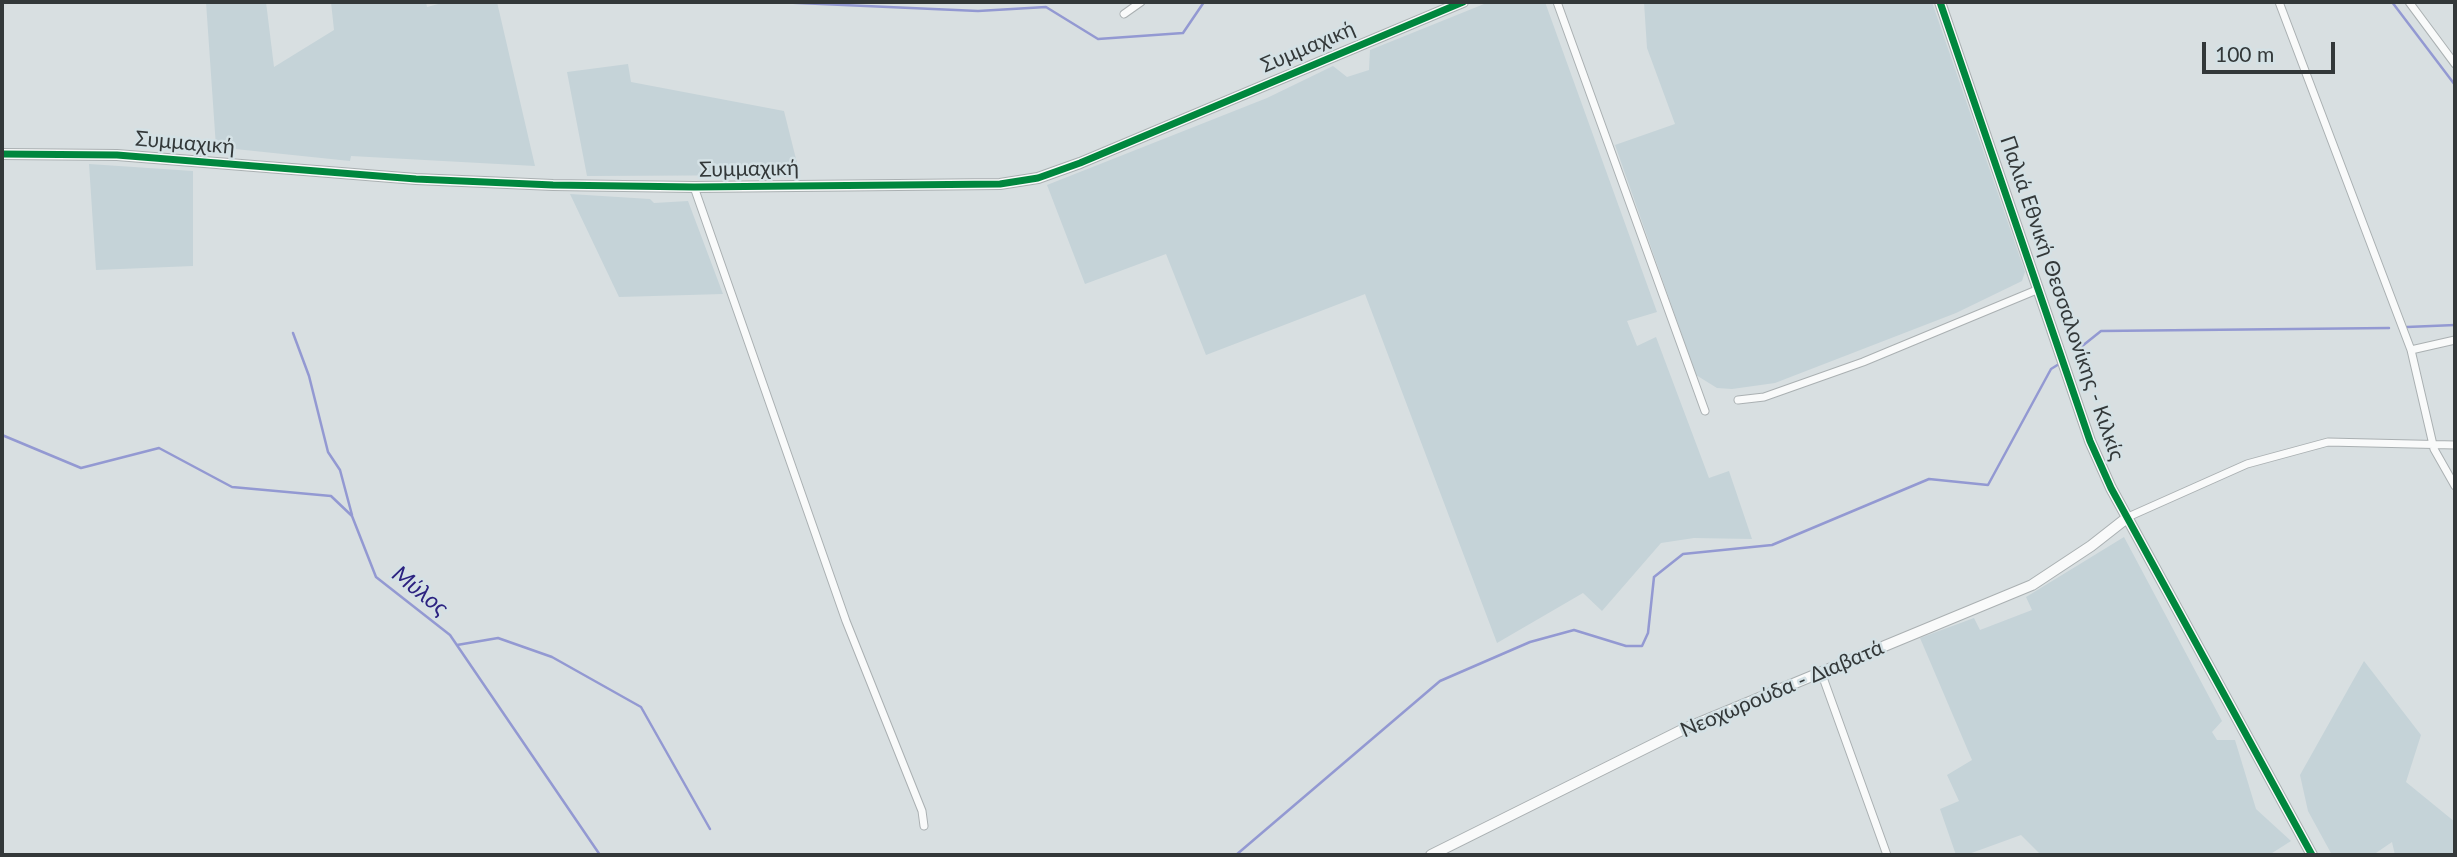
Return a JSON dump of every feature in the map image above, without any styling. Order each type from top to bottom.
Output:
[{"type":"street","points":[[1124,14],[1141,2]]},
{"type":"street","name":"Συμμαχική","points":[[2,154],[117,155],[416,179],[694,187],[1000,184],[1038,177],[1091,159],[1463,2]]},
{"type":"street","points":[[1557,2],[1705,411]]},
{"type":"street","name":"Παλιά Εθνική Θεσσαλονίκης - Κιλκίς","points":[[1940,2],[2090,441],[2128,517],[2312,855]]},
{"type":"street","points":[[2279,2],[2411,350],[2432,444],[2455,486]]},
{"type":"street","points":[[2409,2],[2455,64]]},
{"type":"street","points":[[694,187],[846,621],[922,811],[924,827]]},
{"type":"street","points":[[1738,400],[1764,397],[1863,362],[2039,289]]},
{"type":"street","points":[[2411,350],[2455,340]]},
{"type":"street","points":[[2128,517],[2208,479],[2291,451],[2328,443],[2455,445]]},
{"type":"street","name":"Νεοχωρούδα - Διαβατά","points":[[1431,855],[1684,729],[2032,584],[2091,546],[2128,517]]},
{"type":"street","points":[[1821,672],[1887,855]]},
{"type":"shaded area","points":[[206,2],[266,2],[274,67],[334,30],[331,2],[426,2],[427,7],[446,2],[497,2],[535,166],[351,156],[350,161],[216,147]]},
{"type":"shaded area","points":[[1489,2],[1545,2],[1657,312],[1627,321],[1637,346],[1656,337],[1709,478],[1729,471],[1752,539],[1694,538],[1661,543],[1602,611],[1583,593],[1497,643],[1365,294],[1206,355],[1166,254],[1085,284],[1047,185],[1267,98],[1333,66],[1347,77],[1369,70],[1370,50]]},
{"type":"shaded area","points":[[1644,2],[1932,2],[2025,272],[2022,281],[1956,313],[1775,383],[1732,389],[1717,388],[1696,375],[1615,145],[1675,124],[1647,48]]},
{"type":"shaded area","points":[[628,64],[631,82],[784,111],[800,175],[587,176],[567,72]]},
{"type":"shaded area","points":[[89,164],[193,171],[193,266],[96,270]]},
{"type":"shaded area","points":[[570,194],[650,199],[654,203],[688,201],[723,294],[619,297]]},
{"type":"shaded area","points":[[2124,537],[2222,721],[2212,732],[2217,740],[2235,740],[2256,809],[2291,841],[2269,855],[2041,855],[2021,835],[1966,855],[1956,855],[1940,809],[1959,801],[1947,775],[1972,760],[1920,638],[1974,618],[1980,630],[2032,610],[2026,597]]},
{"type":"shaded area","points":[[2364,661],[2421,735],[2406,782],[2455,822],[2455,855],[2395,855],[2392,842],[2373,855],[2332,855],[2308,811],[2300,775]]},
{"type":"waterway","points":[[776,2],[978,11],[1046,7],[1098,39],[1183,33],[1204,2]]},
{"type":"waterway","points":[[2392,2],[2455,85]]},
{"type":"waterway","points":[[2407,327],[2455,325]]},
{"type":"waterway","points":[[2076,351],[2101,331],[2389,328]]},
{"type":"waterway","points":[[293,333],[309,376],[328,452],[340,470],[352,515]]},
{"type":"waterway","points":[[1236,855],[1440,681],[1530,642],[1574,630],[1626,646],[1642,646],[1648,633],[1654,577],[1683,554],[1772,545],[1929,479],[1988,485],[2051,369],[2059,364]]},
{"type":"waterway","name":"Μύλος","points":[[2,435],[81,468],[159,448],[232,487],[331,496],[352,516],[376,577],[450,635],[600,855]]},
{"type":"waterway","points":[[457,645],[498,638],[552,657],[641,707],[710,829]]},
{"type":"cycle path","points":[[2,154],[117,155],[416,179],[553,185],[694,187],[1000,184],[1038,178],[1080,163],[1463,2]]},
{"type":"cycle path","points":[[1940,2],[2090,441],[2111,488],[2312,855]]}]
